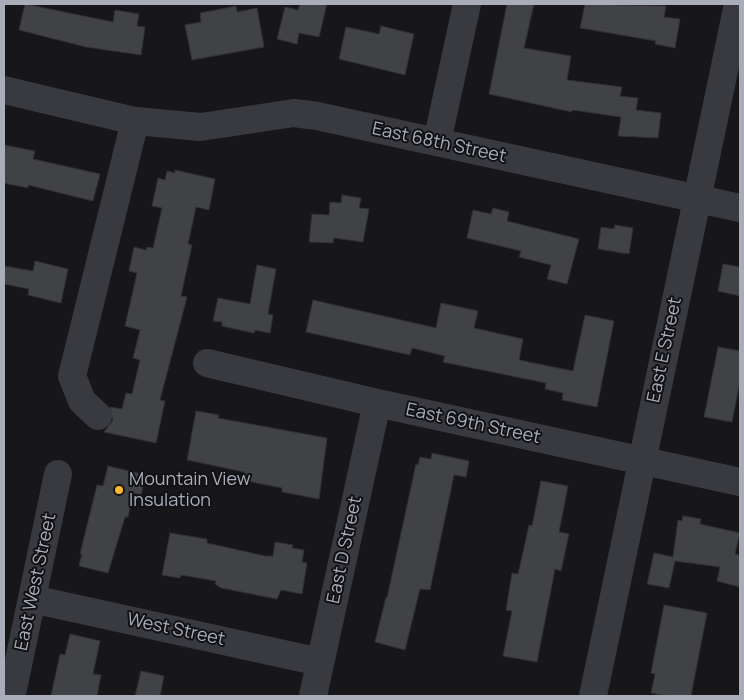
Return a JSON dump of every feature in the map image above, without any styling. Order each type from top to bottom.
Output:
[{"type":"street","points":[[437,142],[467,4]]},
{"type":"street","name":"East E Street","points":[[593,696],[641,459],[698,199],[738,4]]},
{"type":"street","name":"East 68th Street","points":[[4,90],[135,121],[201,127],[294,114],[317,116],[740,208]]},
{"type":"street","points":[[98,416],[82,401],[72,376],[135,121]]},
{"type":"street","name":"East 69th Street","points":[[207,363],[377,403],[740,482]]},
{"type":"street","name":"East D Street","points":[[313,696],[377,403]]},
{"type":"street","name":"East West Street","points":[[14,689],[58,474]]},
{"type":"street","name":"West Street","points":[[32,599],[320,662]]},
{"type":"building","points":[[25,4],[113,22],[115,10],[139,14],[137,26],[145,27],[141,55],[86,47],[19,30]]},
{"type":"building","points":[[300,4],[327,4],[319,37],[299,33],[297,44],[277,39],[285,7],[298,10]]},
{"type":"building","points":[[507,4],[534,4],[524,48],[571,56],[567,80],[622,87],[620,96],[638,98],[636,110],[661,113],[658,138],[618,136],[621,117],[572,110],[572,112],[489,94]]},
{"type":"building","points":[[585,4],[666,6],[664,17],[680,19],[675,48],[655,44],[656,41],[580,28]]},
{"type":"building","points":[[236,6],[237,12],[257,8],[264,47],[192,60],[185,25],[201,22],[200,13]]},
{"type":"building","points":[[381,26],[414,34],[405,75],[339,59],[346,27],[379,34]]},
{"type":"building","points":[[4,145],[35,151],[33,159],[100,174],[93,201],[28,185],[28,188],[4,183]]},
{"type":"building","points":[[175,170],[215,179],[209,210],[196,207],[188,244],[192,245],[181,296],[187,297],[160,400],[165,401],[156,443],[104,432],[113,420],[110,407],[122,409],[126,393],[132,394],[140,360],[133,358],[140,330],[125,326],[137,273],[129,271],[134,247],[146,250],[147,247],[153,248],[162,208],[152,206],[158,178],[165,180],[167,171],[175,173]]},
{"type":"building","points":[[342,195],[361,198],[359,208],[369,209],[363,242],[334,238],[333,243],[309,242],[312,214],[329,215],[330,202],[341,203]]},
{"type":"building","points":[[493,208],[509,212],[507,221],[579,239],[567,284],[547,279],[551,265],[519,257],[521,251],[467,238],[473,210],[491,214]]},
{"type":"building","points":[[615,225],[633,228],[629,254],[598,249],[601,227],[614,229]]},
{"type":"building","points":[[35,261],[68,269],[61,303],[28,295],[29,289],[4,284],[4,266],[33,271]]},
{"type":"building","points":[[723,264],[740,267],[740,296],[718,291]]},
{"type":"building","points":[[257,265],[276,269],[268,314],[273,315],[270,333],[255,330],[254,333],[222,326],[222,322],[213,321],[218,298],[250,304]]},
{"type":"building","points":[[313,300],[436,328],[441,303],[478,311],[474,328],[523,339],[519,360],[573,371],[585,315],[614,321],[597,407],[562,400],[563,393],[545,389],[546,383],[443,362],[445,356],[412,348],[410,355],[306,332]]},
{"type":"building","points":[[718,347],[740,351],[740,381],[732,422],[704,417]]},
{"type":"building","points":[[196,411],[219,415],[218,418],[327,438],[319,499],[282,492],[282,488],[242,480],[244,472],[187,460]]},
{"type":"building","points":[[432,453],[469,461],[466,477],[454,475],[430,590],[420,589],[405,650],[375,642],[387,598],[416,464],[418,465],[420,457],[431,459]]},
{"type":"building","points":[[108,466],[146,475],[141,495],[133,493],[128,517],[125,517],[108,573],[79,566],[82,554],[80,554],[97,485],[103,486]]},
{"type":"building","points":[[541,481],[568,486],[559,532],[569,534],[561,571],[555,569],[537,662],[503,656],[512,611],[506,610],[512,573],[518,574],[529,525],[532,526]]},
{"type":"building","points":[[683,516],[701,519],[700,524],[740,533],[735,554],[740,555],[740,587],[717,581],[720,567],[675,561],[669,588],[647,584],[654,553],[673,557],[678,520],[682,521]]},
{"type":"building","points":[[170,533],[207,539],[207,543],[265,556],[273,556],[275,542],[293,545],[292,548],[304,550],[302,562],[307,563],[302,594],[281,590],[277,599],[221,588],[215,584],[216,581],[181,575],[180,578],[162,575]]},
{"type":"building","points":[[664,605],[707,613],[691,696],[668,696],[651,693],[655,674],[651,673]]},
{"type":"building","points":[[70,634],[100,641],[93,674],[101,675],[97,696],[51,696],[60,654],[65,655]]},
{"type":"building","points":[[141,671],[164,676],[160,696],[135,696]]},
{"type":"place","name":"Mountain View Insulation","points":[[119,490]]}]
